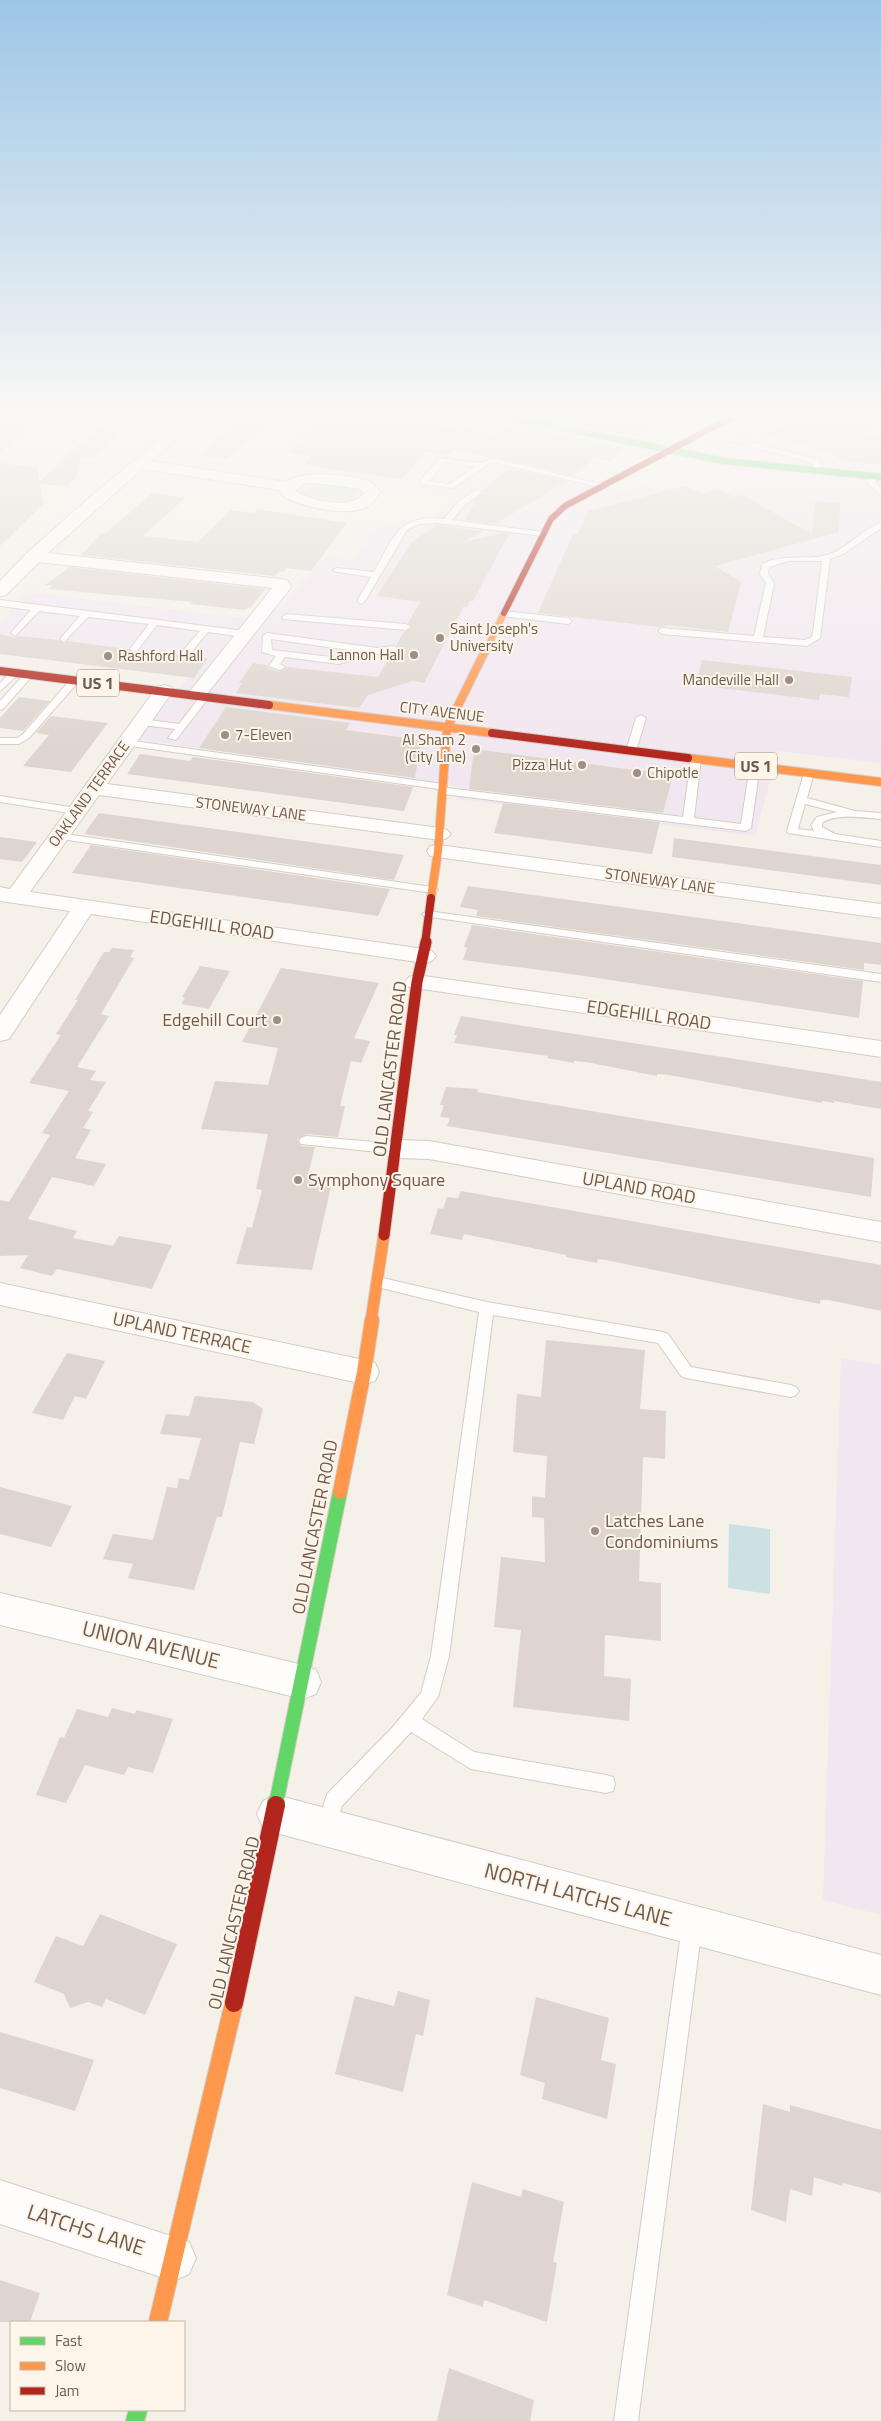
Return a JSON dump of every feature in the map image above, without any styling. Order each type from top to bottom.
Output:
[{"type":"main road","points":[[447,728],[546,529]]},
{"type":"main road","name":"CITY AVENUE","points":[[0,671],[881,782]]},
{"type":"main road","name":"OLD LANCASTER ROAD","points":[[158,2321],[252,1930],[364,1372],[439,842],[447,728]]},
{"type":"street","points":[[0,591],[33,556],[64,529]]},
{"type":"street","points":[[33,556],[281,584],[283,586],[245,634],[201,696]]},
{"type":"street","name":"OAKLAND TERRACE","points":[[8,896],[58,836],[164,691]]},
{"type":"street","name":"STONEWAY LANE","points":[[92,788],[881,911]]},
{"type":"street","name":"EDGEHILL ROAD","points":[[8,896],[424,956]]},
{"type":"street","points":[[0,1033],[84,906]]},
{"type":"street","name":"EDGEHILL ROAD","points":[[418,982],[881,1049]]},
{"type":"street","name":"UPLAND ROAD","points":[[397,1149],[429,1150],[881,1232]]},
{"type":"street","name":"UPLAND TERRACE","points":[[0,1294],[364,1372]]},
{"type":"street","name":"UNION AVENUE","points":[[0,1608],[303,1682]]},
{"type":"street","name":"NORTH LATCHS LANE","points":[[276,1814],[881,1975]]},
{"type":"street","name":"LATCHS LANE","points":[[0,2202],[173,2258]]},
{"type":"lane","points":[[361,601],[403,529]]},
{"type":"lane","points":[[502,529],[543,534]]},
{"type":"lane","points":[[758,640],[770,583],[764,574],[765,566],[774,560],[826,558],[841,553],[871,529]]},
{"type":"lane","points":[[662,631],[800,644],[816,638],[826,558]]},
{"type":"lane","points":[[337,570],[376,575]]},
{"type":"lane","points":[[0,604],[245,634]]},
{"type":"lane","points":[[16,633],[37,608]]},
{"type":"lane","points":[[64,639],[86,614]]},
{"type":"lane","points":[[504,614],[568,621]]},
{"type":"lane","points":[[286,618],[406,627]]},
{"type":"lane","points":[[134,649],[155,622]]},
{"type":"lane","points":[[184,655],[206,629]]},
{"type":"lane","points":[[377,651],[267,636],[267,652],[340,661],[377,651],[394,649]]},
{"type":"lane","points":[[280,667],[274,666],[282,654]]},
{"type":"lane","points":[[336,673],[340,661]]},
{"type":"lane","points":[[0,688],[15,672]]},
{"type":"lane","points":[[0,708],[29,674]]},
{"type":"lane","points":[[0,741],[19,741],[26,736],[75,680]]},
{"type":"lane","points":[[173,738],[201,696]]},
{"type":"lane","points":[[631,751],[641,718]]},
{"type":"lane","points":[[142,722],[181,727]]},
{"type":"lane","points":[[126,743],[443,789],[746,828],[755,766]]},
{"type":"lane","points":[[688,821],[696,759]]},
{"type":"lane","points":[[810,773],[792,831],[881,844]]},
{"type":"lane","points":[[0,799],[76,811]]},
{"type":"lane","points":[[802,800],[855,814],[881,816]]},
{"type":"lane","points":[[845,839],[818,829],[817,821],[821,818],[855,814]]},
{"type":"lane","points":[[58,836],[432,890]]},
{"type":"lane","points":[[428,914],[881,978]]},
{"type":"lane","points":[[306,1141],[397,1149]]},
{"type":"lane","points":[[378,1282],[487,1308],[663,1338],[686,1372],[791,1391]]},
{"type":"lane","points":[[326,1827],[334,1801],[429,1696],[440,1656],[487,1308]]},
{"type":"lane","points":[[409,1720],[470,1760],[606,1784]]},
{"type":"lane","points":[[626,2421],[692,1926]]},
{"type":"shaded area","name":"Saint Joseph's University","points":[[380,529],[881,529],[881,763],[778,751],[755,836],[457,799],[459,786],[136,739],[189,677],[0,654],[0,622],[27,592],[264,621],[326,557],[352,560],[374,531]]},
{"type":"shaded area","points":[[841,1358],[881,1365],[881,1915],[823,1900]]},
{"type":"shaded area","points":[[729,1524],[770,1529],[770,1594],[728,1588]]},
{"type":"building","points":[[0,529],[17,529],[0,546]]},
{"type":"building","points":[[111,529],[151,529],[143,536],[198,542],[211,529],[343,529],[311,571],[286,568],[284,572],[279,571],[275,576],[81,555],[101,533],[106,533]]},
{"type":"building","points":[[431,529],[483,531],[464,542],[502,533],[509,534],[473,601],[470,601],[467,607],[463,607],[424,683],[413,681],[368,695],[359,708],[236,693],[242,683],[239,683],[253,663],[267,665],[268,668],[279,672],[287,667],[378,677],[392,652],[400,650],[396,645],[404,632],[411,628],[408,623],[420,602],[377,596],[411,543]]},
{"type":"building","points":[[580,529],[803,529],[812,534],[812,529],[839,529],[839,532],[715,566],[741,582],[728,632],[667,625],[660,627],[538,613],[573,534],[578,534]]},
{"type":"building","points":[[70,567],[265,589],[252,606],[245,610],[190,604],[192,602],[48,589],[52,585],[45,585]]},
{"type":"building","name":"Rashford Hall","points":[[0,634],[15,638],[18,636],[59,640],[64,644],[67,641],[128,649],[135,654],[140,650],[177,654],[183,660],[190,656],[208,658],[194,678],[0,654]]},
{"type":"building","name":"Mandeville Hall","points":[[702,660],[852,677],[849,697],[820,694],[819,700],[696,685]]},
{"type":"building","points":[[19,697],[50,701],[23,731],[0,728],[0,718]]},
{"type":"building","points":[[226,707],[350,723],[346,730],[421,740],[415,778],[199,748]]},
{"type":"building","points":[[51,716],[108,723],[71,772],[23,766],[49,735],[36,733]]},
{"type":"building","points":[[474,749],[673,775],[663,813],[469,789]]},
{"type":"building","points":[[140,754],[190,761],[193,757],[413,787],[404,811],[127,774]]},
{"type":"building","points":[[503,803],[660,822],[652,854],[494,833]]},
{"type":"building","points":[[99,813],[404,855],[394,880],[84,834]]},
{"type":"building","points":[[0,837],[37,842],[22,862],[0,859]]},
{"type":"building","points":[[674,838],[881,865],[881,885],[672,857]]},
{"type":"building","points":[[91,845],[390,889],[378,916],[72,873]]},
{"type":"building","points":[[468,886],[881,943],[881,965],[864,963],[864,970],[476,916],[478,910],[460,907]]},
{"type":"building","points":[[472,925],[863,981],[859,1018],[578,975],[463,960],[467,948],[464,947]]},
{"type":"building","points":[[112,948],[134,950],[130,957],[134,958],[101,1014],[109,1016],[77,1067],[96,1071],[90,1080],[106,1082],[88,1111],[93,1112],[83,1128],[91,1130],[75,1158],[106,1164],[94,1186],[52,1177],[28,1219],[77,1231],[73,1238],[113,1246],[119,1236],[172,1245],[152,1289],[57,1269],[52,1276],[20,1268],[28,1255],[0,1256],[0,1200],[9,1202],[50,1135],[42,1133],[69,1091],[29,1083],[61,1035],[56,1034],[78,1000],[75,1000],[104,952],[109,952]]},
{"type":"building","points":[[200,966],[230,971],[209,1009],[181,1004],[185,998],[182,997]]},
{"type":"building","points":[[281,968],[379,983],[354,1038],[370,1041],[361,1063],[351,1061],[340,1106],[345,1106],[338,1137],[306,1134],[297,1140],[301,1146],[315,1147],[308,1175],[333,1178],[312,1270],[236,1264],[247,1227],[252,1228],[262,1190],[256,1189],[268,1134],[201,1129],[215,1081],[268,1085],[278,1048],[242,1042]]},
{"type":"building","points":[[461,1016],[881,1082],[881,1109],[834,1101],[834,1103],[822,1101],[822,1103],[669,1075],[657,1074],[657,1076],[586,1062],[574,1061],[574,1063],[547,1058],[548,1056],[454,1043],[457,1035],[454,1035]]},
{"type":"building","points":[[446,1087],[478,1089],[477,1092],[874,1158],[871,1197],[447,1126],[450,1118],[440,1117],[444,1105],[440,1105]]},
{"type":"building","points":[[461,1191],[881,1265],[881,1311],[829,1300],[820,1300],[820,1304],[606,1260],[598,1259],[597,1263],[464,1234],[462,1240],[430,1234],[438,1208],[443,1209],[447,1197],[458,1198]]},
{"type":"building","name":"Latches Lane Condominiums","points":[[546,1340],[645,1350],[640,1409],[666,1411],[665,1459],[643,1457],[639,1581],[661,1583],[661,1641],[605,1635],[604,1676],[631,1679],[629,1721],[513,1707],[521,1630],[494,1627],[501,1557],[545,1562],[544,1518],[532,1517],[532,1496],[545,1498],[547,1456],[513,1452],[517,1394],[541,1397]]},
{"type":"building","points":[[67,1353],[105,1361],[86,1399],[75,1396],[63,1420],[32,1413]]},
{"type":"building","points":[[195,1396],[253,1402],[263,1409],[254,1444],[240,1442],[222,1517],[217,1517],[194,1590],[128,1578],[133,1564],[103,1559],[113,1534],[153,1540],[167,1487],[177,1488],[179,1478],[189,1480],[201,1438],[160,1434],[166,1414],[189,1416]]},
{"type":"building","points":[[0,1487],[72,1506],[51,1547],[0,1534]]},
{"type":"building","points":[[112,1708],[135,1714],[136,1710],[173,1719],[153,1773],[128,1767],[124,1775],[85,1765],[66,1803],[36,1795],[60,1737],[64,1738],[77,1709],[108,1717]]},
{"type":"building","points":[[100,1914],[177,1944],[145,2015],[106,1999],[102,2007],[88,2002],[70,2008],[64,1994],[34,1982],[56,1936],[83,1946]]},
{"type":"building","points":[[398,1991],[430,2000],[423,2036],[416,2034],[403,2092],[335,2074],[355,1996],[394,2006]]},
{"type":"building","points":[[536,1997],[609,2018],[601,2060],[616,2064],[607,2119],[542,2099],[545,2083],[520,2075]]},
{"type":"building","points":[[0,2032],[94,2060],[75,2111],[0,2088]]},
{"type":"building","points":[[763,2104],[790,2112],[790,2105],[881,2130],[881,2193],[843,2183],[842,2186],[814,2177],[812,2196],[790,2189],[786,2222],[751,2210]]},
{"type":"building","points":[[472,2182],[521,2197],[523,2189],[564,2202],[553,2262],[557,2263],[547,2322],[484,2300],[483,2307],[447,2295]]},
{"type":"building","points":[[0,2280],[40,2293],[30,2321],[0,2322]]},
{"type":"building","points":[[449,2368],[534,2400],[530,2421],[437,2421]]},
{"type":"traffic: fast","points":[[276,1805],[340,1492]]},
{"type":"traffic: fast","points":[[135,2421],[138,2411]]},
{"type":"traffic: slow","points":[[431,898],[438,851],[447,728],[504,613]]},
{"type":"traffic: slow","points":[[269,705],[492,733]]},
{"type":"traffic: slow","points":[[688,758],[881,782]]},
{"type":"traffic: slow","points":[[340,1492],[364,1372],[384,1235]]},
{"type":"traffic: slow","points":[[158,2321],[234,2003]]},
{"type":"traffic: jam","points":[[504,613],[546,529]]},
{"type":"traffic: jam","points":[[0,671],[269,705]]},
{"type":"traffic: jam","points":[[492,733],[688,758]]},
{"type":"traffic: jam","points":[[384,1235],[417,982],[424,956],[431,898]]},
{"type":"traffic: jam","points":[[234,2003],[276,1805]]},
{"type":"place","name":"Saint Joseph's University","points":[[440,638]]},
{"type":"place","name":"Lannon Hall","points":[[414,655]]},
{"type":"place","name":"Rashford Hall","points":[[108,656]]},
{"type":"place","name":"Mandeville Hall","points":[[789,680]]},
{"type":"place","name":"7-Eleven","points":[[225,735]]},
{"type":"place","name":"Al Sham 2 (City Line)","points":[[476,749]]},
{"type":"place","name":"Pizza Hut","points":[[582,765]]},
{"type":"place","name":"Chipotle","points":[[637,773]]},
{"type":"place","name":"Edgehill Court","points":[[277,1020]]},
{"type":"place","name":"Symphony Square","points":[[298,1180]]},
{"type":"place","name":"Latches Lane Condominiums","points":[[595,1531]]}]
